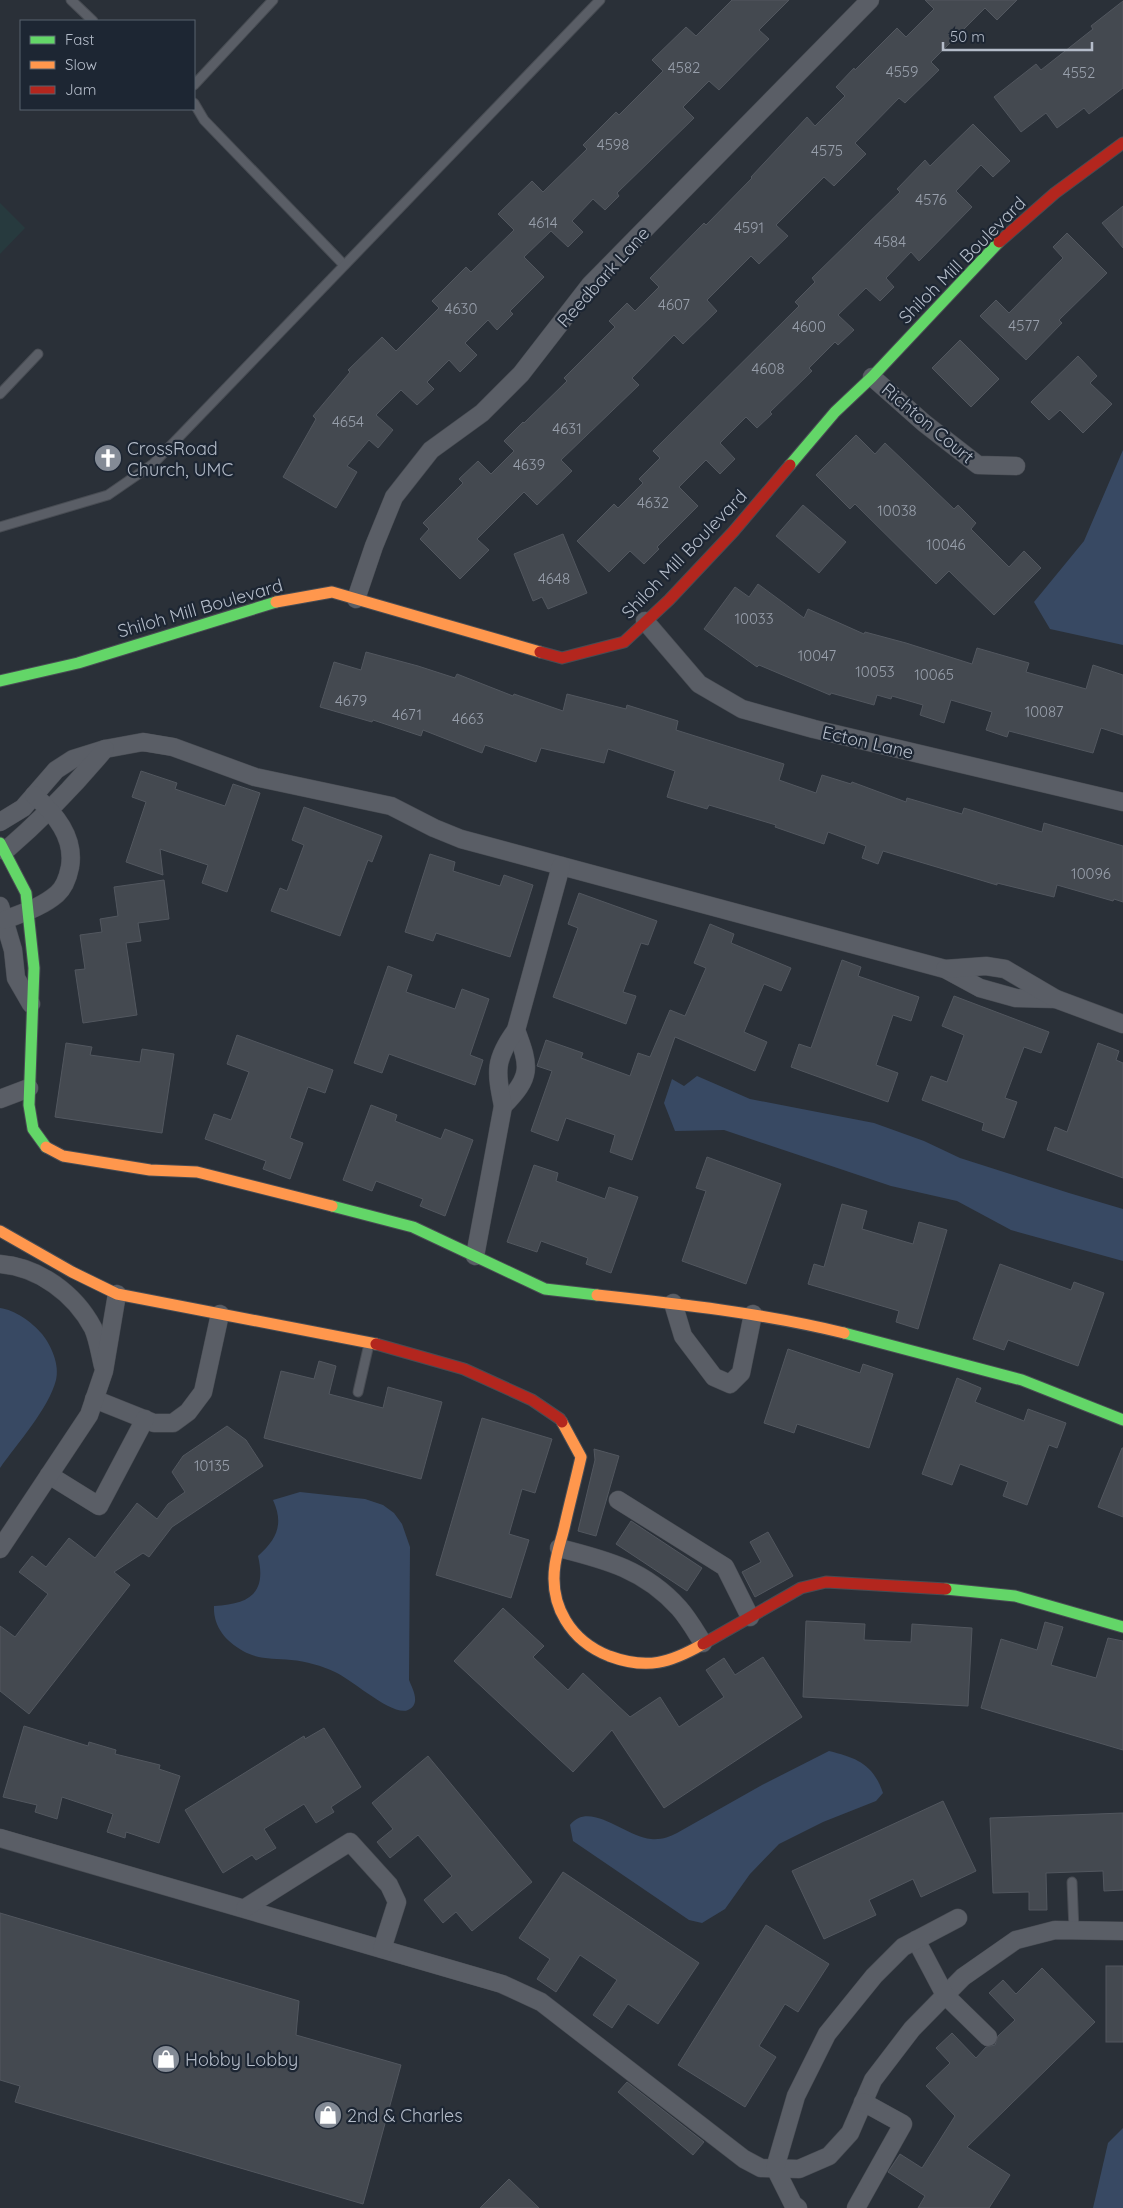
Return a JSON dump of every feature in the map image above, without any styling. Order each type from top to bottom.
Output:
[{"type":"street","name":"Reedbark Lane","points":[[356,599],[374,546],[394,497],[431,450],[482,413],[521,374],[590,285],[870,0]]},
{"type":"street","name":"Shiloh Mill Boulevard","points":[[0,681],[78,663],[265,604],[332,592],[562,658],[624,642],[669,600],[733,532],[835,412],[872,377],[1007,233],[1055,193],[1123,144]]},
{"type":"street","name":"Richton Court","points":[[872,377],[924,423],[978,465],[1016,466]]},
{"type":"street","name":"Ecton Lane","points":[[645,621],[699,684],[742,709],[814,729],[1123,802]]},
{"type":"street","points":[[0,822],[23,808],[56,770],[73,759],[105,749],[143,742],[173,747],[255,777],[391,806],[434,828],[461,839],[945,970],[989,991],[1016,998],[1056,999]]},
{"type":"street","points":[[105,749],[50,809],[2,847],[26,893],[32,935],[34,968],[31,1004],[29,1105],[33,1129],[44,1146],[63,1156],[150,1170],[197,1172],[413,1227],[545,1289],[674,1303],[792,1320],[882,1342],[1022,1380],[1123,1420]]},
{"type":"street","points":[[31,1004],[16,978],[13,950],[2,913],[28,911],[57,894],[68,878],[72,858],[68,837],[50,809],[34,795]]},
{"type":"street","points":[[474,1256],[503,1106],[498,1063],[502,1048],[516,1030],[561,866]]},
{"type":"street","points":[[945,970],[986,966],[1005,969],[1056,999],[1123,1024]]},
{"type":"street","points":[[503,1106],[519,1091],[526,1076],[525,1055],[516,1030]]},
{"type":"street","points":[[0,1099],[29,1088]]},
{"type":"street","points":[[0,1231],[72,1272],[117,1294],[369,1342],[464,1369],[532,1400],[560,1420],[581,1457],[555,1566],[555,1592],[561,1615],[575,1633],[597,1651],[620,1660],[646,1665],[680,1657],[801,1588],[826,1582],[913,1586],[1015,1596],[1123,1627]]},
{"type":"street","points":[[0,1264],[10,1265],[46,1278],[62,1289],[93,1329],[104,1371]]},
{"type":"street","points":[[0,1549],[88,1416],[104,1371],[117,1294]]},
{"type":"street","points":[[674,1303],[683,1336],[714,1377],[730,1384],[742,1373],[753,1314]]},
{"type":"street","points":[[94,1399],[154,1423],[173,1423],[188,1412],[203,1392],[220,1314]]},
{"type":"street","points":[[49,1475],[99,1506],[145,1419]]},
{"type":"street","points":[[618,1500],[724,1567],[750,1616]]},
{"type":"street","points":[[559,1548],[607,1560],[636,1573],[659,1589],[680,1609],[703,1643]]},
{"type":"street","points":[[0,1838],[502,1984],[541,2002],[744,2159],[761,2168],[799,2169],[829,2156],[850,2132],[873,2080],[912,2029],[963,1977],[1016,1940],[1055,1930],[1123,1931]]},
{"type":"street","points":[[245,1908],[350,1842],[390,1886],[396,1902],[382,1949]]},
{"type":"street","points":[[798,2208],[793,2204],[775,2168],[796,2096],[827,2034],[874,1976],[903,1947],[958,1918]]},
{"type":"street","points":[[916,1940],[945,1995],[988,2038]]},
{"type":"street","points":[[856,2208],[903,2124],[863,2102]]},
{"type":"lane","points":[[71,0],[92,20]]},
{"type":"lane","points":[[195,84],[273,0]]},
{"type":"lane","points":[[0,527],[108,495],[152,464],[600,0]]},
{"type":"lane","points":[[195,105],[204,120],[344,265]]},
{"type":"lane","points":[[0,394],[38,354]]},
{"type":"lane","points":[[358,1392],[369,1342]]},
{"type":"lane","points":[[1072,1882],[1074,1930]]},
{"type":"green space","points":[[0,203],[25,228],[0,254]]},
{"type":"water","points":[[1123,450],[1123,645],[1050,629],[1034,602],[1084,541]]},
{"type":"water","points":[[697,1076],[750,1099],[874,1123],[924,1141],[960,1158],[1123,1209],[1123,1261],[1011,1230],[957,1201],[891,1186],[724,1130],[675,1131],[664,1103],[672,1079],[684,1086]]},
{"type":"water","points":[[0,1308],[23,1317],[42,1334],[54,1356],[57,1374],[52,1391],[40,1414],[0,1468]]},
{"type":"water","points":[[300,1492],[365,1499],[383,1505],[394,1513],[402,1524],[410,1547],[409,1680],[415,1696],[414,1704],[408,1710],[401,1711],[393,1708],[335,1672],[314,1664],[249,1654],[231,1643],[218,1626],[214,1606],[237,1603],[246,1599],[257,1588],[260,1580],[258,1556],[265,1550],[277,1531],[278,1516],[273,1500]]},
{"type":"water","points":[[829,1751],[848,1756],[863,1764],[874,1775],[883,1793],[876,1801],[823,1822],[779,1844],[750,1874],[725,1909],[702,1923],[689,1920],[573,1841],[570,1825],[578,1818],[587,1816],[598,1818],[641,1837],[662,1839],[668,1837],[762,1785]]},
{"type":"water","points":[[1123,2128],[1123,2208],[1093,2208],[1108,2143]]},
{"type":"building","points":[[732,0],[789,0],[759,30],[769,39],[719,90],[709,81],[683,107],[694,118],[617,193],[619,196],[605,210],[593,199],[572,221],[583,232],[568,247],[551,231],[524,257],[544,277],[510,311],[513,314],[497,330],[488,320],[465,343],[477,355],[460,372],[449,360],[427,382],[434,389],[417,405],[401,390],[376,415],[393,430],[378,448],[369,440],[347,466],[357,472],[336,508],[283,477],[316,419],[313,416],[350,372],[348,370],[382,337],[396,351],[439,308],[432,301],[466,267],[471,272],[514,230],[498,214],[532,181],[543,192],[587,149],[583,145],[616,112],[619,115],[663,71],[652,60],[686,27],[696,36]]},
{"type":"building","points":[[925,0],[1017,0],[997,20],[985,8],[931,62],[939,70],[905,103],[899,98],[855,143],[866,154],[834,186],[824,177],[776,225],[788,236],[759,264],[751,256],[707,300],[717,311],[683,344],[674,335],[632,378],[639,385],[561,460],[572,471],[537,505],[524,492],[477,539],[489,550],[460,579],[420,539],[429,529],[423,523],[463,483],[459,479],[478,461],[491,474],[514,451],[504,441],[567,381],[564,378],[615,327],[609,321],[627,303],[635,311],[659,287],[650,278],[752,178],[807,117],[815,126],[845,96],[836,87],[854,68],[855,70],[897,28],[906,37],[934,9]]},
{"type":"building","points":[[1123,1],[1123,88],[1089,114],[1084,108],[1057,128],[1046,113],[1021,132],[994,97],[1036,64],[1041,70],[1093,29],[1091,26]]},
{"type":"building","points":[[973,124],[1010,161],[993,177],[981,165],[956,191],[972,207],[919,261],[911,252],[886,278],[894,287],[880,301],[866,288],[838,315],[854,330],[838,345],[835,342],[809,368],[812,371],[770,412],[772,414],[757,428],[746,417],[720,443],[735,459],[720,474],[706,460],[679,487],[698,506],[657,547],[659,549],[644,564],[630,551],[609,572],[577,541],[614,504],[618,508],[643,483],[639,479],[660,458],[653,451],[799,306],[795,302],[815,282],[812,278],[900,192],[897,189],[925,160],[930,166]]},
{"type":"building","points":[[1123,206],[1123,248],[1102,223]]},
{"type":"building","points":[[1067,233],[1107,273],[1059,320],[1062,323],[1026,360],[980,316],[996,300],[1009,313],[1063,258],[1053,247]]},
{"type":"building","points":[[960,340],[999,379],[971,407],[932,368]]},
{"type":"building","points":[[1078,356],[1097,376],[1090,383],[1112,404],[1083,433],[1060,410],[1049,420],[1031,402]]},
{"type":"building","points":[[856,435],[875,454],[885,443],[954,509],[958,505],[976,523],[971,529],[1009,567],[1024,551],[1041,568],[994,615],[949,571],[936,584],[855,504],[850,509],[816,475]]},
{"type":"building","points":[[803,505],[846,542],[819,573],[776,536]]},
{"type":"building","points":[[563,534],[587,593],[548,609],[542,597],[533,601],[514,554]]},
{"type":"building","points":[[758,584],[804,618],[808,609],[864,634],[865,632],[906,643],[972,664],[977,648],[1029,663],[1026,672],[1086,689],[1093,665],[1123,675],[1123,735],[1101,728],[1093,753],[1009,731],[1007,737],[986,730],[992,712],[951,700],[944,723],[920,715],[923,705],[892,696],[891,699],[877,695],[874,705],[831,693],[830,695],[759,665],[757,667],[704,629],[735,587],[749,597]]},
{"type":"building","points":[[366,652],[455,678],[457,674],[513,696],[514,694],[563,711],[567,694],[626,709],[627,705],[678,721],[676,730],[784,764],[779,780],[816,793],[822,775],[851,784],[852,782],[906,802],[907,798],[962,814],[964,808],[1042,832],[1044,823],[1123,846],[1123,902],[1114,899],[1113,901],[1057,885],[1054,897],[997,883],[997,885],[883,851],[878,864],[862,858],[866,846],[828,832],[824,844],[775,827],[776,825],[709,805],[707,809],[667,797],[675,771],[608,749],[604,763],[541,748],[536,762],[485,745],[482,753],[423,730],[421,736],[373,720],[372,722],[320,707],[334,662],[361,670]]},
{"type":"building","points":[[141,771],[177,783],[175,789],[225,806],[233,784],[260,793],[227,892],[202,883],[208,865],[160,849],[163,875],[126,862],[146,802],[132,797]]},
{"type":"building","points":[[304,807],[382,836],[372,862],[368,860],[340,936],[271,911],[280,888],[287,891],[304,845],[292,840]]},
{"type":"building","points":[[430,854],[455,862],[453,871],[500,886],[504,875],[533,885],[510,957],[436,933],[433,941],[405,932]]},
{"type":"building","points":[[164,880],[169,919],[138,923],[141,941],[126,943],[137,1015],[83,1023],[75,970],[85,969],[80,935],[102,932],[100,919],[118,916],[114,887]]},
{"type":"building","points":[[579,893],[657,921],[648,945],[641,943],[623,992],[636,996],[626,1024],[553,997],[578,928],[568,924]]},
{"type":"building","points":[[710,924],[734,934],[731,943],[791,968],[781,991],[764,984],[744,1032],[767,1042],[755,1071],[675,1037],[632,1160],[610,1152],[615,1135],[566,1118],[558,1141],[531,1131],[552,1071],[537,1066],[546,1040],[583,1053],[581,1058],[630,1076],[638,1053],[650,1057],[670,1010],[685,1016],[706,968],[694,963]]},
{"type":"building","points":[[842,960],[861,967],[858,976],[919,997],[911,1021],[893,1015],[876,1065],[898,1073],[888,1102],[791,1067],[799,1044],[811,1048]]},
{"type":"building","points":[[388,966],[412,975],[406,992],[455,1009],[462,989],[489,999],[470,1055],[483,1060],[475,1085],[389,1054],[382,1073],[354,1063]]},
{"type":"building","points":[[954,996],[1049,1032],[1041,1053],[1024,1047],[1005,1098],[1017,1102],[1004,1138],[982,1130],[984,1123],[922,1100],[931,1076],[947,1082],[964,1035],[942,1026]]},
{"type":"building","points":[[237,1035],[333,1070],[325,1093],[308,1087],[290,1138],[303,1143],[290,1179],[263,1169],[266,1161],[205,1139],[214,1114],[231,1120],[249,1072],[227,1064]]},
{"type":"building","points":[[66,1043],[92,1047],[90,1055],[140,1062],[142,1049],[174,1054],[162,1133],[55,1117]]},
{"type":"building","points":[[1098,1043],[1119,1051],[1116,1060],[1123,1063],[1123,1178],[1047,1150],[1055,1127],[1067,1132]]},
{"type":"building","points":[[371,1105],[397,1115],[395,1121],[441,1139],[445,1129],[473,1140],[445,1216],[420,1206],[423,1199],[376,1181],[372,1191],[343,1180]]},
{"type":"building","points":[[707,1157],[781,1184],[746,1284],[682,1261],[706,1191],[696,1188]]},
{"type":"building","points":[[534,1165],[558,1173],[556,1181],[605,1199],[609,1187],[638,1197],[611,1273],[586,1264],[588,1258],[541,1241],[537,1252],[507,1242]]},
{"type":"building","points":[[842,1204],[867,1211],[862,1229],[913,1244],[919,1222],[947,1230],[918,1329],[896,1322],[899,1311],[808,1284],[814,1264],[824,1267]]},
{"type":"building","points":[[1000,1264],[1071,1290],[1074,1282],[1104,1293],[1078,1366],[1008,1340],[1004,1350],[973,1339]]},
{"type":"building","points":[[788,1349],[860,1373],[863,1364],[893,1374],[869,1448],[797,1424],[794,1433],[764,1423]]},
{"type":"building","points":[[319,1361],[336,1366],[329,1394],[383,1408],[388,1387],[442,1402],[421,1479],[264,1438],[281,1371],[314,1379]]},
{"type":"building","points":[[957,1378],[981,1388],[975,1402],[1024,1421],[1028,1409],[1066,1423],[1057,1448],[1049,1445],[1027,1505],[1003,1496],[1008,1482],[960,1464],[952,1485],[922,1474]]},
{"type":"building","points":[[482,1418],[552,1439],[535,1493],[522,1489],[509,1534],[529,1540],[511,1598],[436,1575]]},
{"type":"building","points":[[227,1426],[246,1440],[263,1466],[172,1527],[149,1557],[143,1553],[114,1572],[130,1585],[29,1714],[0,1691],[0,1626],[15,1637],[48,1594],[19,1572],[32,1556],[46,1567],[69,1538],[95,1558],[137,1503],[157,1519],[168,1504],[185,1492],[172,1472],[183,1456]]},
{"type":"building","points":[[1123,1448],[1123,1517],[1098,1507]]},
{"type":"building","points":[[594,1449],[619,1456],[596,1536],[578,1531],[595,1460]]},
{"type":"building","points":[[631,1521],[702,1568],[687,1591],[616,1544]]},
{"type":"building","points":[[768,1532],[793,1576],[755,1597],[742,1572],[761,1562],[750,1542]]},
{"type":"building","points":[[503,1608],[544,1646],[533,1657],[568,1690],[583,1673],[630,1717],[660,1697],[679,1727],[724,1697],[706,1670],[724,1658],[735,1675],[763,1657],[802,1717],[664,1808],[612,1730],[573,1772],[454,1661]]},
{"type":"building","points":[[806,1621],[865,1624],[864,1640],[911,1642],[912,1624],[972,1628],[968,1706],[803,1697]]},
{"type":"building","points":[[1045,1622],[1063,1627],[1051,1665],[1096,1678],[1108,1638],[1123,1641],[1123,1750],[981,1708],[1001,1639],[1037,1650]]},
{"type":"building","points":[[24,1726],[88,1746],[89,1742],[116,1750],[115,1754],[160,1765],[159,1769],[180,1776],[159,1843],[126,1832],[125,1838],[107,1832],[113,1814],[62,1797],[57,1819],[35,1812],[37,1805],[3,1797]]},
{"type":"building","points":[[324,1728],[361,1787],[331,1807],[334,1812],[316,1823],[304,1804],[264,1829],[276,1848],[256,1860],[252,1855],[223,1873],[185,1810],[304,1736],[305,1739]]},
{"type":"building","points":[[428,1756],[532,1882],[472,1931],[456,1912],[443,1923],[424,1900],[452,1876],[418,1835],[390,1858],[377,1842],[393,1829],[372,1803]]},
{"type":"building","points":[[943,1801],[976,1871],[921,1897],[913,1879],[869,1900],[876,1915],[824,1939],[792,1871]]},
{"type":"building","points":[[1123,1813],[1123,1890],[1104,1891],[1103,1871],[1046,1873],[1047,1910],[1029,1910],[1029,1892],[993,1893],[990,1818]]},
{"type":"building","points":[[563,1872],[699,1963],[658,2024],[628,2004],[612,2028],[593,2015],[617,1980],[580,1955],[556,1992],[537,1979],[550,1959],[519,1938]]},
{"type":"building","points":[[0,1913],[299,2001],[296,2035],[401,2065],[363,2204],[15,2102],[20,2086],[0,2080]]},
{"type":"building","points":[[766,1925],[829,1964],[798,2012],[785,2004],[759,2046],[776,2057],[745,2107],[678,2065]]},
{"type":"building","points":[[1106,1966],[1123,1966],[1123,2042],[1106,2042]]},
{"type":"building","points":[[1042,1968],[1095,2022],[967,2147],[1010,2175],[989,2208],[918,2208],[925,2196],[888,2172],[900,2154],[922,2168],[955,2116],[926,2086],[950,2063],[936,2048],[952,2033],[976,2058],[986,2047],[995,2045],[998,2036],[1015,2020],[989,1993],[1003,1980],[1016,1994]]},
{"type":"building","points":[[627,2082],[704,2142],[693,2155],[618,2092]]},
{"type":"building","points":[[509,2179],[539,2208],[480,2208]]},
{"type":"traffic: fast","points":[[790,465],[835,412],[872,377],[999,242]]},
{"type":"traffic: fast","points":[[0,681],[78,663],[276,602]]},
{"type":"traffic: fast","points":[[0,843],[26,893],[34,968],[29,1105],[33,1129],[46,1147]]},
{"type":"traffic: fast","points":[[332,1206],[413,1227],[545,1289],[597,1295]]},
{"type":"traffic: fast","points":[[844,1333],[1022,1380],[1123,1420]]},
{"type":"traffic: fast","points":[[946,1589],[1015,1596],[1123,1627]]},
{"type":"traffic: slow","points":[[276,602],[332,592],[540,652]]},
{"type":"traffic: slow","points":[[46,1147],[63,1156],[150,1170],[197,1172],[332,1206]]},
{"type":"traffic: slow","points":[[0,1231],[72,1272],[117,1294],[376,1344]]},
{"type":"traffic: slow","points":[[597,1295],[752,1315],[844,1333]]},
{"type":"traffic: slow","points":[[562,1422],[581,1457],[555,1565],[554,1580],[556,1594],[559,1608],[566,1620],[584,1641],[596,1649],[609,1656],[635,1663],[669,1660],[703,1644]]},
{"type":"traffic: jam","points":[[999,242],[1055,193],[1123,143]]},
{"type":"traffic: jam","points":[[540,652],[562,658],[624,642],[669,600],[733,532],[790,465]]},
{"type":"traffic: jam","points":[[376,1344],[464,1369],[532,1400],[562,1422]]},
{"type":"traffic: jam","points":[[703,1644],[801,1588],[826,1582],[946,1589]]},
{"type":"place","name":"CrossRoad Church, UMC","points":[[108,458]]},
{"type":"place","name":"Hobby Lobby","points":[[166,2059]]},
{"type":"place","name":"2nd & Charles","points":[[328,2115]]}]
